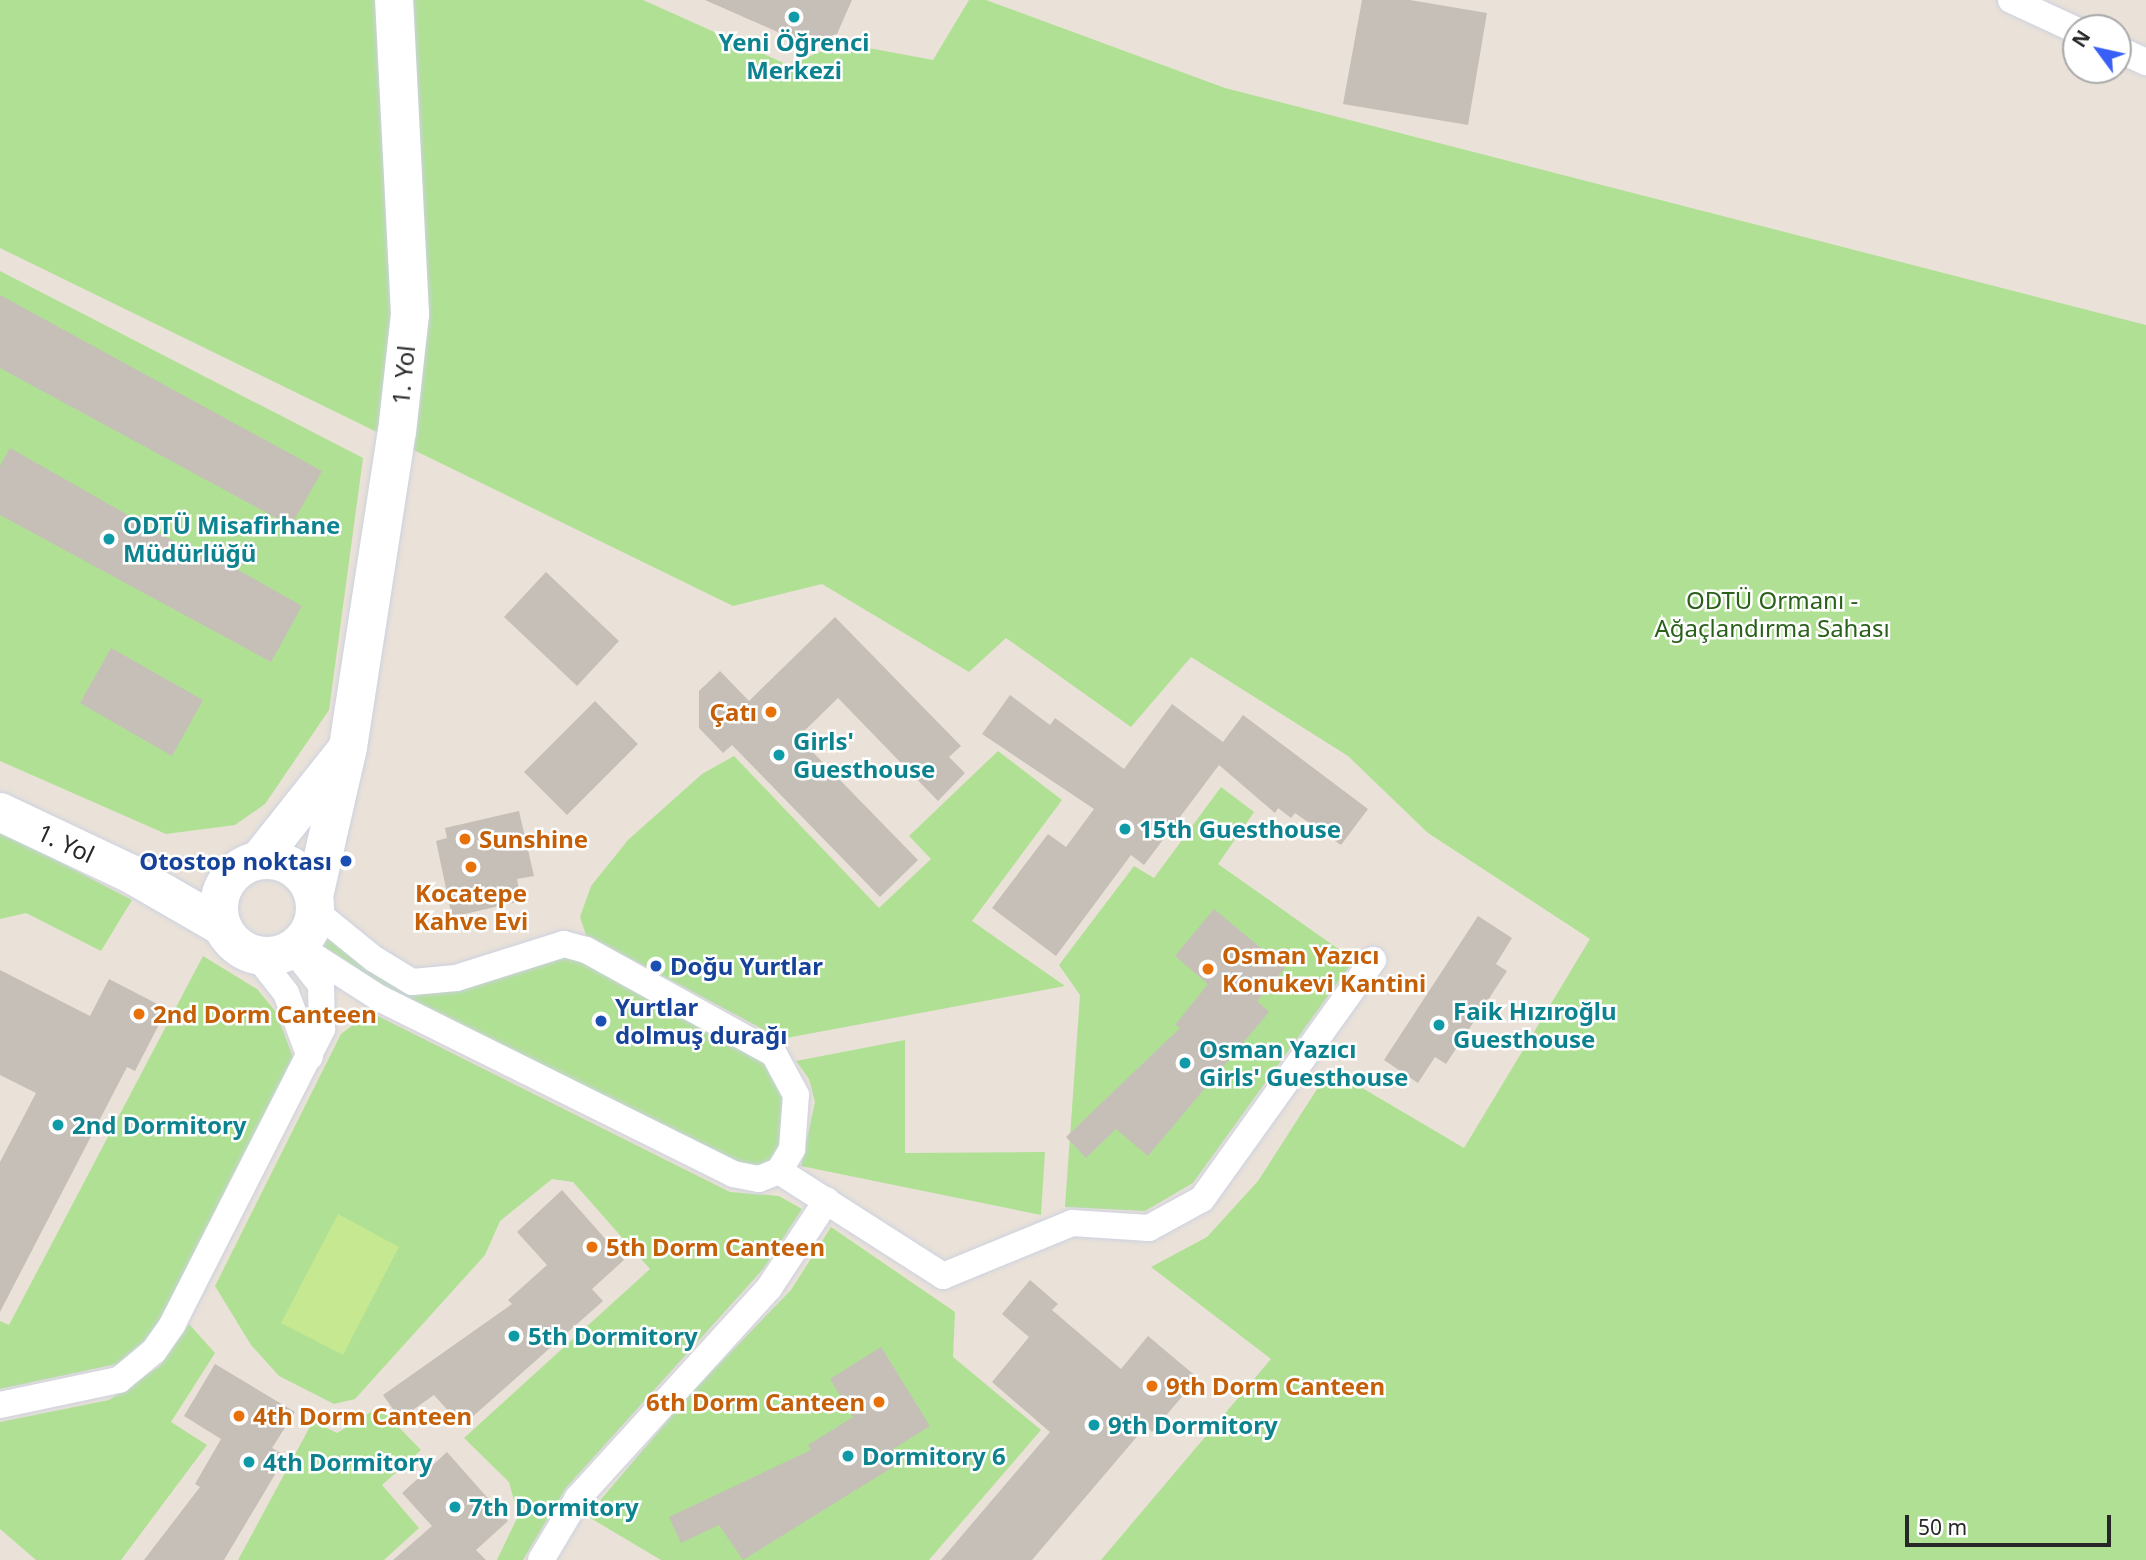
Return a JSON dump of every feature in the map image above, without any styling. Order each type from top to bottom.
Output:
[{"type":"street","name":"1. Yol","points":[[314,904],[348,747],[397,432],[410,314],[394,0]]},
{"type":"street","points":[[2011,0],[2062,24]]},
{"type":"street","points":[[131,874],[244,869],[274,860],[300,872],[314,904],[412,982],[456,978],[564,944],[586,950],[774,1054],[796,1095],[792,1149],[779,1171],[759,1179],[733,1174],[644,1134],[282,950],[242,950],[221,926],[218,910],[244,869],[348,747]]},
{"type":"street","name":"1. Yol","points":[[0,811],[131,874],[221,926]]},
{"type":"street","points":[[310,1058],[286,993],[282,950],[314,904]]},
{"type":"street","points":[[0,1405],[119,1380],[154,1351],[191,1292],[310,1058],[322,1028],[321,985],[282,950]]},
{"type":"street","points":[[779,1171],[943,1276],[1072,1223],[1149,1228],[1202,1199],[1373,960]]},
{"type":"street","points":[[541,1560],[578,1498],[769,1288],[827,1200]]},
{"type":"green space","name":"ODTÜ Ormanı - Ağaçlandırma Sahası","points":[[0,0],[643,0],[788,65],[842,43],[933,60],[969,0],[986,0],[1225,88],[2146,325],[2146,1560],[1101,1560],[1271,1359],[1151,1267],[1207,1237],[1258,1181],[1330,1069],[1464,1148],[1590,939],[1428,833],[1348,756],[1191,657],[1131,727],[1006,638],[969,672],[822,584],[733,606],[0,248]]},
{"type":"green space","points":[[0,271],[363,458],[329,710],[265,804],[235,825],[166,834],[0,761]]},
{"type":"green space","points":[[998,751],[1062,800],[972,921],[1065,986],[781,1039],[586,935],[580,917],[591,886],[628,840],[702,774],[734,756],[879,908],[931,859],[909,836]]},
{"type":"green space","points":[[1221,787],[1254,812],[1218,864],[1354,960],[1193,1183],[1145,1211],[1065,1207],[1080,995],[1059,965],[1134,866],[1154,878]]},
{"type":"green space","points":[[0,831],[132,900],[101,951],[26,913],[0,919]]},
{"type":"green space","points":[[313,923],[412,982],[564,944],[774,1054],[797,1121],[759,1179],[298,946]]},
{"type":"green space","points":[[203,956],[257,989],[276,1012],[294,1060],[169,1308],[145,1340],[117,1364],[0,1389],[0,1321],[9,1325]]},
{"type":"green space","points":[[370,1012],[730,1192],[779,1196],[802,1209],[764,1268],[566,1488],[523,1560],[497,1560],[518,1516],[509,1482],[464,1438],[650,1269],[573,1182],[552,1179],[500,1221],[485,1255],[355,1399],[334,1404],[279,1376],[251,1345],[215,1286],[341,1034]]},
{"type":"green space","points":[[905,1040],[905,1153],[1045,1152],[1041,1215],[801,1166],[815,1102],[809,1079],[796,1061]]},
{"type":"green space","points":[[338,1214],[399,1247],[343,1355],[281,1323]]},
{"type":"green space","points":[[831,1227],[955,1312],[953,1357],[1041,1430],[929,1560],[661,1560],[587,1516],[691,1393],[791,1290]]},
{"type":"green space","points":[[189,1324],[215,1353],[171,1422],[207,1445],[121,1560],[36,1560],[0,1529],[0,1422],[109,1400],[160,1366]]},
{"type":"green space","points":[[379,1407],[421,1450],[382,1485],[419,1528],[384,1560],[238,1560],[313,1421],[337,1433]]},
{"type":"building","name":"Yeni Öğrenci Merkezi","points":[[705,0],[852,0],[837,34],[805,44]]},
{"type":"building","points":[[1362,0],[1410,0],[1487,13],[1468,125],[1343,104]]},
{"type":"building","points":[[0,295],[322,471],[291,526],[0,368]]},
{"type":"building","points":[[10,448],[207,560],[210,554],[302,606],[271,662],[0,515],[0,466]]},
{"type":"building","points":[[546,572],[619,641],[577,686],[504,617]]},
{"type":"building","name":"Girls' Guesthouse","points":[[835,617],[961,746],[949,757],[965,773],[938,801],[838,698],[798,737],[918,860],[880,897],[732,745],[723,753],[699,728],[699,691],[720,671],[749,701]]},
{"type":"building","points":[[111,648],[203,700],[172,756],[80,703]]},
{"type":"building","name":"15th Guesthouse","points":[[1010,695],[1050,725],[1055,718],[1124,769],[1172,704],[1223,742],[1243,715],[1368,809],[1341,845],[1295,813],[1291,818],[1278,808],[1275,813],[1219,765],[1144,865],[1131,855],[1056,956],[992,908],[1048,834],[1066,847],[1094,809],[982,734]]},
{"type":"building","points":[[595,701],[638,744],[567,815],[524,772]]},
{"type":"building","points":[[519,811],[534,876],[517,879],[521,901],[452,917],[436,841],[447,838],[445,828]]},
{"type":"building","name":"Osman Yazıcı Girls' Guesthouse","points":[[1214,909],[1285,968],[1257,1001],[1269,1012],[1148,1156],[1116,1129],[1086,1158],[1066,1137],[1180,1028],[1175,1025],[1208,984],[1175,956]]},
{"type":"building","name":"Faik Hızıroğlu Guesthouse","points":[[1478,916],[1512,938],[1496,964],[1507,971],[1446,1064],[1435,1057],[1418,1083],[1384,1060]]},
{"type":"building","name":"2nd Dormitory","points":[[0,970],[90,1016],[109,979],[167,1009],[135,1071],[127,1067],[0,1312],[0,1162],[36,1093],[0,1075]]},
{"type":"building","name":"5th Dormitory","points":[[562,1190],[624,1260],[592,1289],[603,1301],[462,1426],[434,1395],[400,1419],[383,1395],[512,1304],[508,1300],[547,1265],[517,1232]]},
{"type":"building","name":"9th Dormitory","points":[[1030,1280],[1058,1304],[1052,1310],[1121,1369],[1148,1336],[1198,1378],[1152,1432],[1146,1426],[1032,1560],[941,1560],[1050,1432],[992,1382],[1029,1337],[1002,1314]]},
{"type":"building","name":"Dormitory 6","points":[[881,1347],[930,1426],[893,1449],[901,1462],[743,1560],[719,1525],[681,1543],[669,1517],[811,1450],[808,1445],[853,1417],[830,1379]]},
{"type":"building","name":"4th Dormitory","points":[[215,1364],[295,1412],[272,1448],[286,1456],[224,1560],[144,1560],[200,1487],[195,1484],[221,1439],[184,1416]]},
{"type":"building","name":"7th Dormitory","points":[[447,1452],[508,1521],[476,1550],[486,1560],[393,1560],[432,1526],[402,1493]]},
{"type":"place","name":"Yeni Öğrenci Merkezi","points":[[794,17]]},
{"type":"place","name":"ODTÜ Misafirhane Müdürlüğü","points":[[109,539]]},
{"type":"place","name":"Çatı","points":[[771,712]]},
{"type":"place","name":"Girls' Guesthouse","points":[[779,755]]},
{"type":"place","name":"15th Guesthouse","points":[[1125,829]]},
{"type":"place","name":"Sunshine","points":[[465,839]]},
{"type":"place","name":"Otostop noktası","points":[[346,861]]},
{"type":"place","name":"Kocatepe Kahve Evi","points":[[471,867]]},
{"type":"place","name":"Doğu Yurtlar","points":[[656,966]]},
{"type":"place","name":"Osman Yazıcı Konukevi Kantini","points":[[1208,969]]},
{"type":"place","name":"2nd Dorm Canteen","points":[[139,1014]]},
{"type":"place","name":"Yurtlar dolmuş durağı","points":[[601,1021]]},
{"type":"place","name":"Faik Hızıroğlu Guesthouse","points":[[1439,1025]]},
{"type":"place","name":"Osman Yazıcı Girls' Guesthouse","points":[[1185,1063]]},
{"type":"place","name":"2nd Dormitory","points":[[58,1125]]},
{"type":"place","name":"5th Dorm Canteen","points":[[592,1247]]},
{"type":"place","name":"5th Dormitory","points":[[514,1336]]},
{"type":"place","name":"9th Dorm Canteen","points":[[1152,1386]]},
{"type":"place","name":"6th Dorm Canteen","points":[[879,1402]]},
{"type":"place","name":"4th Dorm Canteen","points":[[239,1416]]},
{"type":"place","name":"9th Dormitory","points":[[1094,1425]]},
{"type":"place","name":"Dormitory 6","points":[[848,1456]]},
{"type":"place","name":"4th Dormitory","points":[[249,1462]]},
{"type":"place","name":"7th Dormitory","points":[[455,1507]]}]
